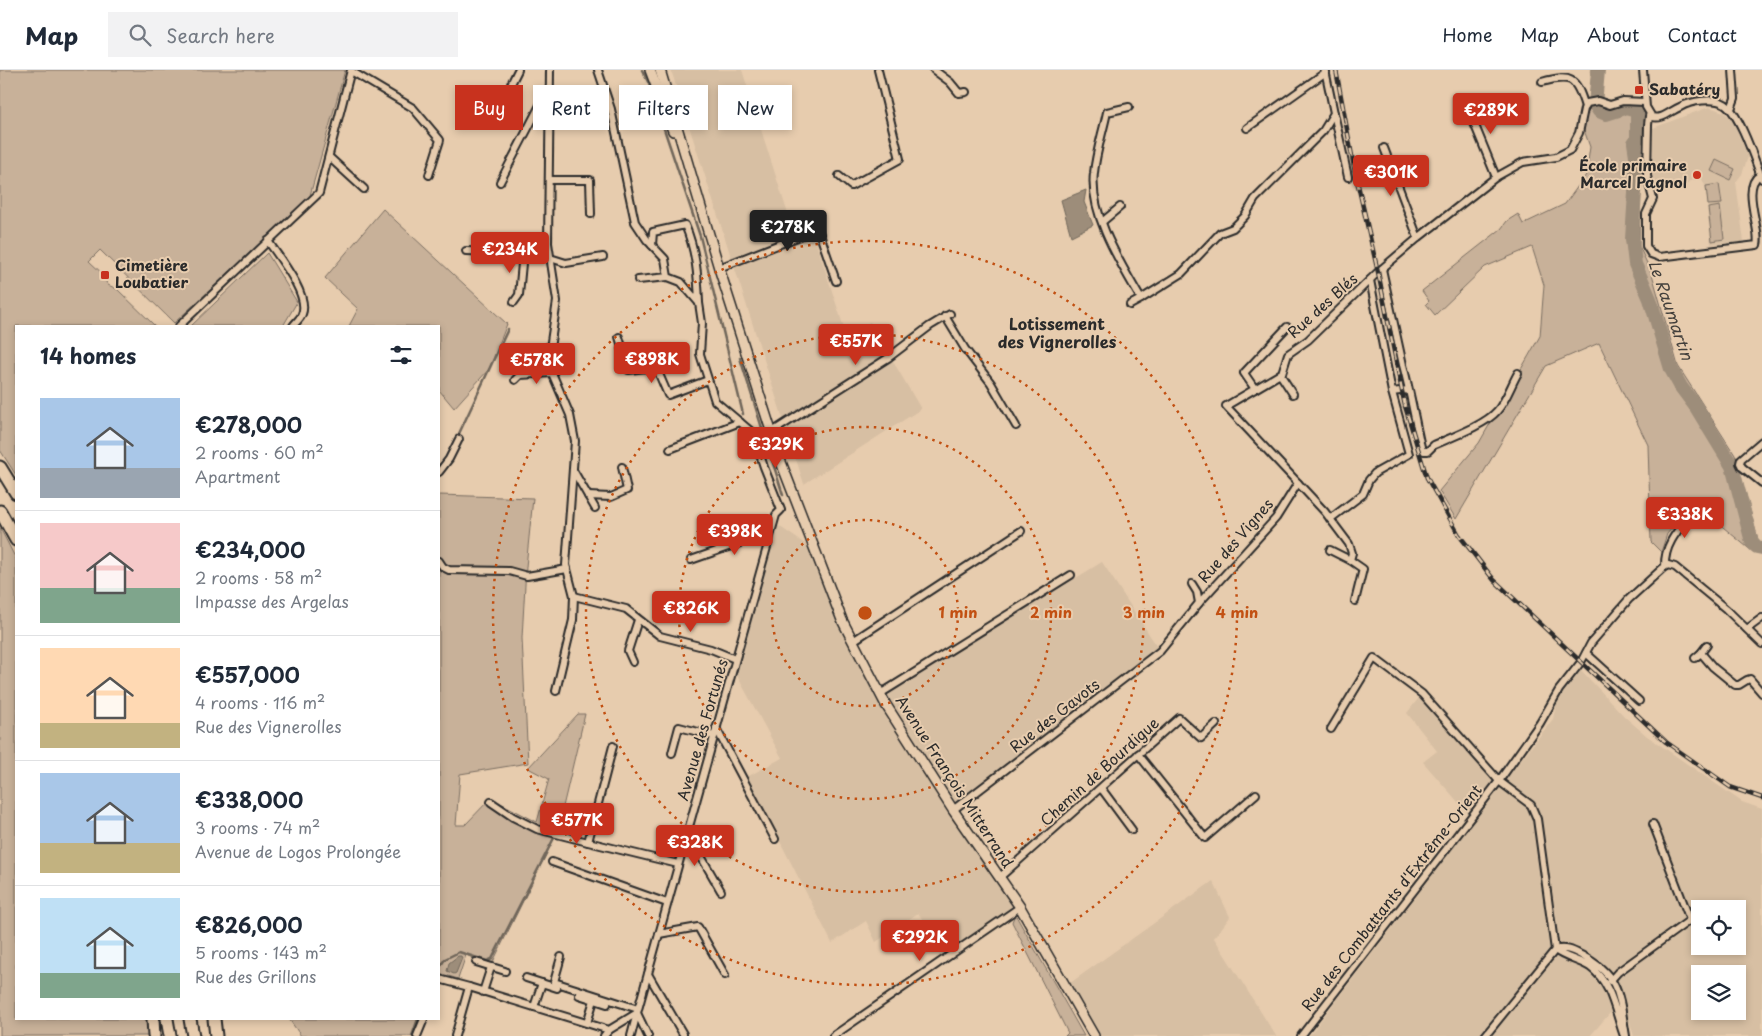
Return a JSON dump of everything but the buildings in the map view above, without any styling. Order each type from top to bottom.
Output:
[{"type":"highway","points":[[0,468],[15,491]]},
{"type":"highway","points":[[0,511],[15,538]]},
{"type":"highway","points":[[153,1020],[154,1036]]},
{"type":"highway","points":[[167,1020],[170,1036]]},
{"type":"highway","points":[[190,1020],[193,1036]]},
{"type":"highway","points":[[214,1020],[216,1036]]},
{"type":"main road","points":[[650,70],[698,198]]},
{"type":"main road","points":[[660,70],[698,198]]},
{"type":"main road","name":"Avenue François Mitterrand","points":[[698,198],[772,432],[808,534],[842,620],[880,694],[953,810],[1020,907],[1094,1036]]},
{"type":"street","points":[[180,325],[319,193],[351,70],[413,108],[440,140],[429,175]]},
{"type":"street","points":[[511,84],[518,70]]},
{"type":"street","points":[[550,70],[550,85]]},
{"type":"street","points":[[598,70],[611,109],[635,222],[665,259],[668,277]]},
{"type":"street","points":[[839,176],[851,186],[900,159],[878,70]]},
{"type":"street","points":[[934,70],[950,82],[959,93],[966,92]]},
{"type":"street","points":[[1643,70],[1645,102],[1650,116],[1648,125],[1647,176],[1653,199],[1646,214],[1646,246],[1651,254],[1659,257],[1757,245],[1761,242],[1762,233],[1754,186],[1756,178],[1761,177],[1740,123],[1731,109],[1720,102],[1710,101],[1682,106],[1661,118],[1650,116]]},
{"type":"street","points":[[1731,109],[1735,98],[1733,70]]},
{"type":"street","points":[[1247,128],[1325,71],[1348,178]]},
{"type":"street","points":[[1542,82],[1560,77],[1568,78],[1578,89],[1587,104],[1598,101],[1610,105],[1623,101],[1645,102]]},
{"type":"street","points":[[1466,101],[1496,177]]},
{"type":"street","name":"Rue des Blés","points":[[1280,374],[1288,354],[1308,340],[1370,280],[1418,238],[1496,177],[1523,162],[1556,157],[1566,153],[1574,145],[1579,134],[1587,104]]},
{"type":"street","points":[[1129,107],[1108,112],[1094,174],[1096,205],[1102,222],[1111,246],[1140,298]]},
{"type":"street","points":[[1130,305],[1181,274],[1220,233],[1233,228],[1245,216],[1255,199],[1323,131],[1334,113]]},
{"type":"street","points":[[500,182],[533,119]]},
{"type":"street","points":[[550,130],[548,243],[557,300],[549,355],[552,373],[570,415],[575,441],[566,565],[574,596],[573,620],[556,691]]},
{"type":"street","points":[[1384,148],[1418,238]]},
{"type":"street","points":[[329,157],[364,189]]},
{"type":"street","points":[[549,180],[590,180],[591,214]]},
{"type":"street","points":[[1102,222],[1120,207]]},
{"type":"street","points":[[652,245],[654,232],[685,225],[690,238],[698,275],[702,323],[700,354],[715,401],[740,422],[670,449]]},
{"type":"street","points":[[719,268],[818,228],[836,281]]},
{"type":"street","points":[[268,241],[297,284],[303,305],[302,314],[294,325]]},
{"type":"street","points":[[466,251],[523,252],[548,243]]},
{"type":"street","points":[[514,302],[519,296],[523,252]]},
{"type":"street","points":[[550,258],[566,263],[602,256]]},
{"type":"street","name":"Rue des Blés","points":[[1382,269],[1402,366],[1408,379],[1408,390],[1421,447],[1426,451],[1486,420],[1495,413],[1518,373]]},
{"type":"street","points":[[638,280],[668,277],[681,282],[699,303]]},
{"type":"street","name":"Rue des Blés","points":[[1330,519],[1363,494],[1369,480],[1375,473],[1409,454],[1392,392],[1370,280]]},
{"type":"street","points":[[772,432],[888,358],[930,326],[948,315],[965,349],[991,383],[1016,426]]},
{"type":"street","points":[[1255,389],[1244,372],[1287,327]]},
{"type":"street","points":[[619,337],[629,370],[656,367],[668,395],[708,380]]},
{"type":"street","points":[[515,380],[520,375],[552,373]]},
{"type":"street","points":[[1293,394],[1280,374],[1226,406],[1330,519],[1351,548],[1350,560]]},
{"type":"street","points":[[1392,392],[1408,390]]},
{"type":"street","name":"Avenue des Fortunés","points":[[631,1036],[771,532],[776,515],[781,510],[753,433],[740,422]]},
{"type":"street","points":[[440,471],[449,459],[459,439]]},
{"type":"street","points":[[1762,441],[1741,459],[1740,463],[1742,467],[1762,484]]},
{"type":"street","points":[[588,496],[611,497],[627,490],[622,467]]},
{"type":"street","points":[[573,469],[595,508]]},
{"type":"street","name":"Rue des Vignes","points":[[1170,638],[1276,518],[1298,483]]},
{"type":"street","points":[[1331,729],[1374,658],[1422,694],[1499,780],[1540,723],[1559,690],[1591,643],[1629,599],[1665,566],[1665,556],[1672,538],[1694,510]]},
{"type":"street","points":[[853,641],[1021,530]]},
{"type":"street","points":[[691,560],[771,532]]},
{"type":"street","points":[[1330,550],[1362,567],[1364,571],[1356,601]]},
{"type":"street","points":[[440,563],[443,568],[449,570],[509,571],[526,576],[567,569]]},
{"type":"street","points":[[1665,566],[1675,567],[1726,609],[1762,644]]},
{"type":"street","points":[[880,694],[1071,575]]},
{"type":"street","name":"Rue des Vignes","points":[[1192,584],[1197,592],[1199,603]]},
{"type":"street","points":[[574,596],[626,609],[660,636],[711,649],[735,659]]},
{"type":"street","points":[[1747,629],[1762,618]]},
{"type":"street","points":[[633,662],[628,651],[638,620]]},
{"type":"street","name":"Rue des Gavots","points":[[953,810],[1160,651],[1170,638]]},
{"type":"street","points":[[1708,645],[1698,656],[1735,685],[1740,685],[1750,679],[1762,693]]},
{"type":"street","points":[[1586,653],[1639,701]]},
{"type":"street","name":"Chemin de Bourdigue","points":[[1000,878],[1178,718],[1200,738],[1216,724]]},
{"type":"street","points":[[672,753],[679,728],[714,736]]},
{"type":"street","points":[[716,728],[775,839]]},
{"type":"street","points":[[588,842],[613,746]]},
{"type":"street","points":[[1138,754],[1204,838],[1256,794]]},
{"type":"street","name":"Rue des Combattants d'Extrême-Orient","points":[[1301,1036],[1499,780],[1531,805],[1537,819],[1555,950]]},
{"type":"street","points":[[1101,788],[1132,830]]},
{"type":"street","points":[[491,802],[537,829],[678,864]]},
{"type":"street","points":[[1606,985],[1618,972],[1690,920],[1653,824]]},
{"type":"street","points":[[687,832],[721,891]]},
{"type":"street","points":[[552,862],[667,903]]},
{"type":"street","points":[[833,1036],[1020,907]]},
{"type":"street","points":[[659,934],[698,927],[725,975]]},
{"type":"street","points":[[1485,1036],[1555,950],[1562,947],[1598,966],[1612,979],[1617,989],[1625,1036]]},
{"type":"street","points":[[1555,950],[1561,955],[1589,967],[1600,976],[1606,985],[1625,1036]]},
{"type":"street","points":[[562,957],[554,982],[637,1011],[648,1036]]},
{"type":"street","points":[[476,962],[505,971]]},
{"type":"street","points":[[483,992],[491,967]]},
{"type":"street","points":[[648,974],[683,1034]]},
{"type":"street","points":[[526,978],[556,988]]},
{"type":"street","points":[[440,980],[609,1030]]},
{"type":"street","points":[[534,1007],[542,983]]},
{"type":"street","points":[[455,1036],[469,988]]},
{"type":"street","points":[[579,995],[608,1004]]},
{"type":"street","points":[[587,1024],[594,1000]]},
{"type":"street","points":[[604,1036],[609,1030],[637,1011]]},
{"type":"street","points":[[417,1036],[424,1020]]},
{"type":"shaded area","points":[[0,70],[345,70],[309,199],[174,323],[100,250],[89,261],[105,276],[108,285],[117,289],[154,325],[15,325],[15,473],[0,450]]},
{"type":"shaded area","points":[[671,70],[742,70],[747,85],[718,85],[718,130],[761,130],[794,233],[814,236],[846,334],[870,322],[921,409],[804,484],[690,130],[708,130],[708,85],[676,85]]},
{"type":"shaded area","points":[[1601,106],[1642,109],[1639,246],[1652,274],[1678,366],[1735,455],[1759,543],[1753,552],[1694,503],[1667,534],[1661,552],[1651,542],[1648,445],[1599,343],[1546,366],[1456,519],[1439,491],[1479,443],[1540,336],[1544,285],[1532,247],[1485,267],[1435,315],[1426,304],[1429,301],[1422,291],[1518,214],[1523,224],[1565,204],[1586,175],[1590,147],[1584,130],[1587,107]]},
{"type":"shaded area","name":"École primaire Marcel Pagnol","points":[[1709,107],[1724,112],[1734,122],[1748,157],[1742,174],[1736,182],[1744,242],[1711,244],[1705,186],[1702,179],[1692,180],[1683,187],[1675,188],[1676,191],[1662,193],[1653,176],[1653,128]]},
{"type":"shaded area","points":[[1716,160],[1735,169],[1730,180],[1711,171]]},
{"type":"shaded area","points":[[1719,184],[1722,204],[1708,205],[1706,186]]},
{"type":"shaded area","points":[[1086,190],[1084,202],[1093,225],[1071,236],[1061,200]]},
{"type":"shaded area","points":[[1720,206],[1724,239],[1712,241],[1708,208]]},
{"type":"shaded area","points":[[383,209],[507,324],[489,369],[454,408],[440,391],[440,325],[350,325],[358,309],[325,278]]},
{"type":"shaded area","points":[[267,253],[297,302],[284,325],[192,325]]},
{"type":"shaded area","points":[[440,495],[533,498],[526,567],[522,638],[528,763],[460,774],[456,825],[465,825],[491,798],[537,822],[549,779],[528,768],[578,714],[585,714],[557,832],[491,966],[466,955],[458,979],[440,973]]},
{"type":"shaded area","points":[[776,524],[815,551],[882,697],[1102,562],[1160,651],[953,810],[1020,907],[948,956],[918,913],[876,942],[866,921],[832,943],[747,777],[782,758],[735,672]]},
{"type":"shaded area","points":[[0,528],[15,557],[15,1020],[147,1020],[148,1036],[0,1036]]},
{"type":"shaded area","points":[[1579,668],[1625,717],[1647,736],[1742,802],[1762,809],[1762,1036],[1634,1036],[1630,1023],[1610,1013],[1590,1036],[1309,1036],[1435,872],[1473,819],[1423,762],[1437,751],[1407,713],[1422,694],[1491,771],[1513,770],[1553,719],[1556,704]]},
{"type":"shaded area","points":[[1213,881],[1230,917],[1214,938],[1276,1036],[1094,1036],[1066,986]]},
{"type":"shaded area","points":[[1015,914],[1084,1036],[1065,1036],[1068,1033],[1012,922]]},
{"type":"shaded area","points":[[458,956],[462,958],[456,973],[447,971],[449,963]]},
{"type":"shaded area","points":[[290,1020],[422,1020],[416,1036],[301,1036]]},
{"type":"waterway","points":[[642,70],[649,84],[700,236],[743,414]]},
{"type":"waterway","name":"Le Raumartin","points":[[1598,70],[1595,105],[1599,111],[1606,114],[1625,108],[1637,111],[1637,139],[1634,143],[1637,162],[1632,239],[1635,264],[1650,299],[1671,369],[1732,466],[1752,542],[1757,547],[1762,548]]},
{"type":"waterway","points":[[456,440],[508,329]]},
{"type":"waterway","points":[[740,358],[783,495]]},
{"type":"waterway","points":[[440,465],[445,460]]},
{"type":"waterway","points":[[440,966],[445,959],[459,952],[487,961],[492,959],[554,838]]},
{"type":"waterway","points":[[412,1036],[418,1020]]},
{"type":"railway","points":[[1336,70],[1355,172],[1378,272],[1405,406],[1427,478],[1459,535],[1494,580],[1666,742],[1730,787],[1762,798]]},
{"type":"place","name":"Sabatéry","points":[[1639,90]]},
{"type":"place","name":"École primaire Marcel Pagnol","points":[[1697,175]]},
{"type":"place","name":"Cimetière Loubatier","points":[[105,275]]},
{"type":"district","name":"Lotissement des Vignerolles","points":[[1057,333]]}]
